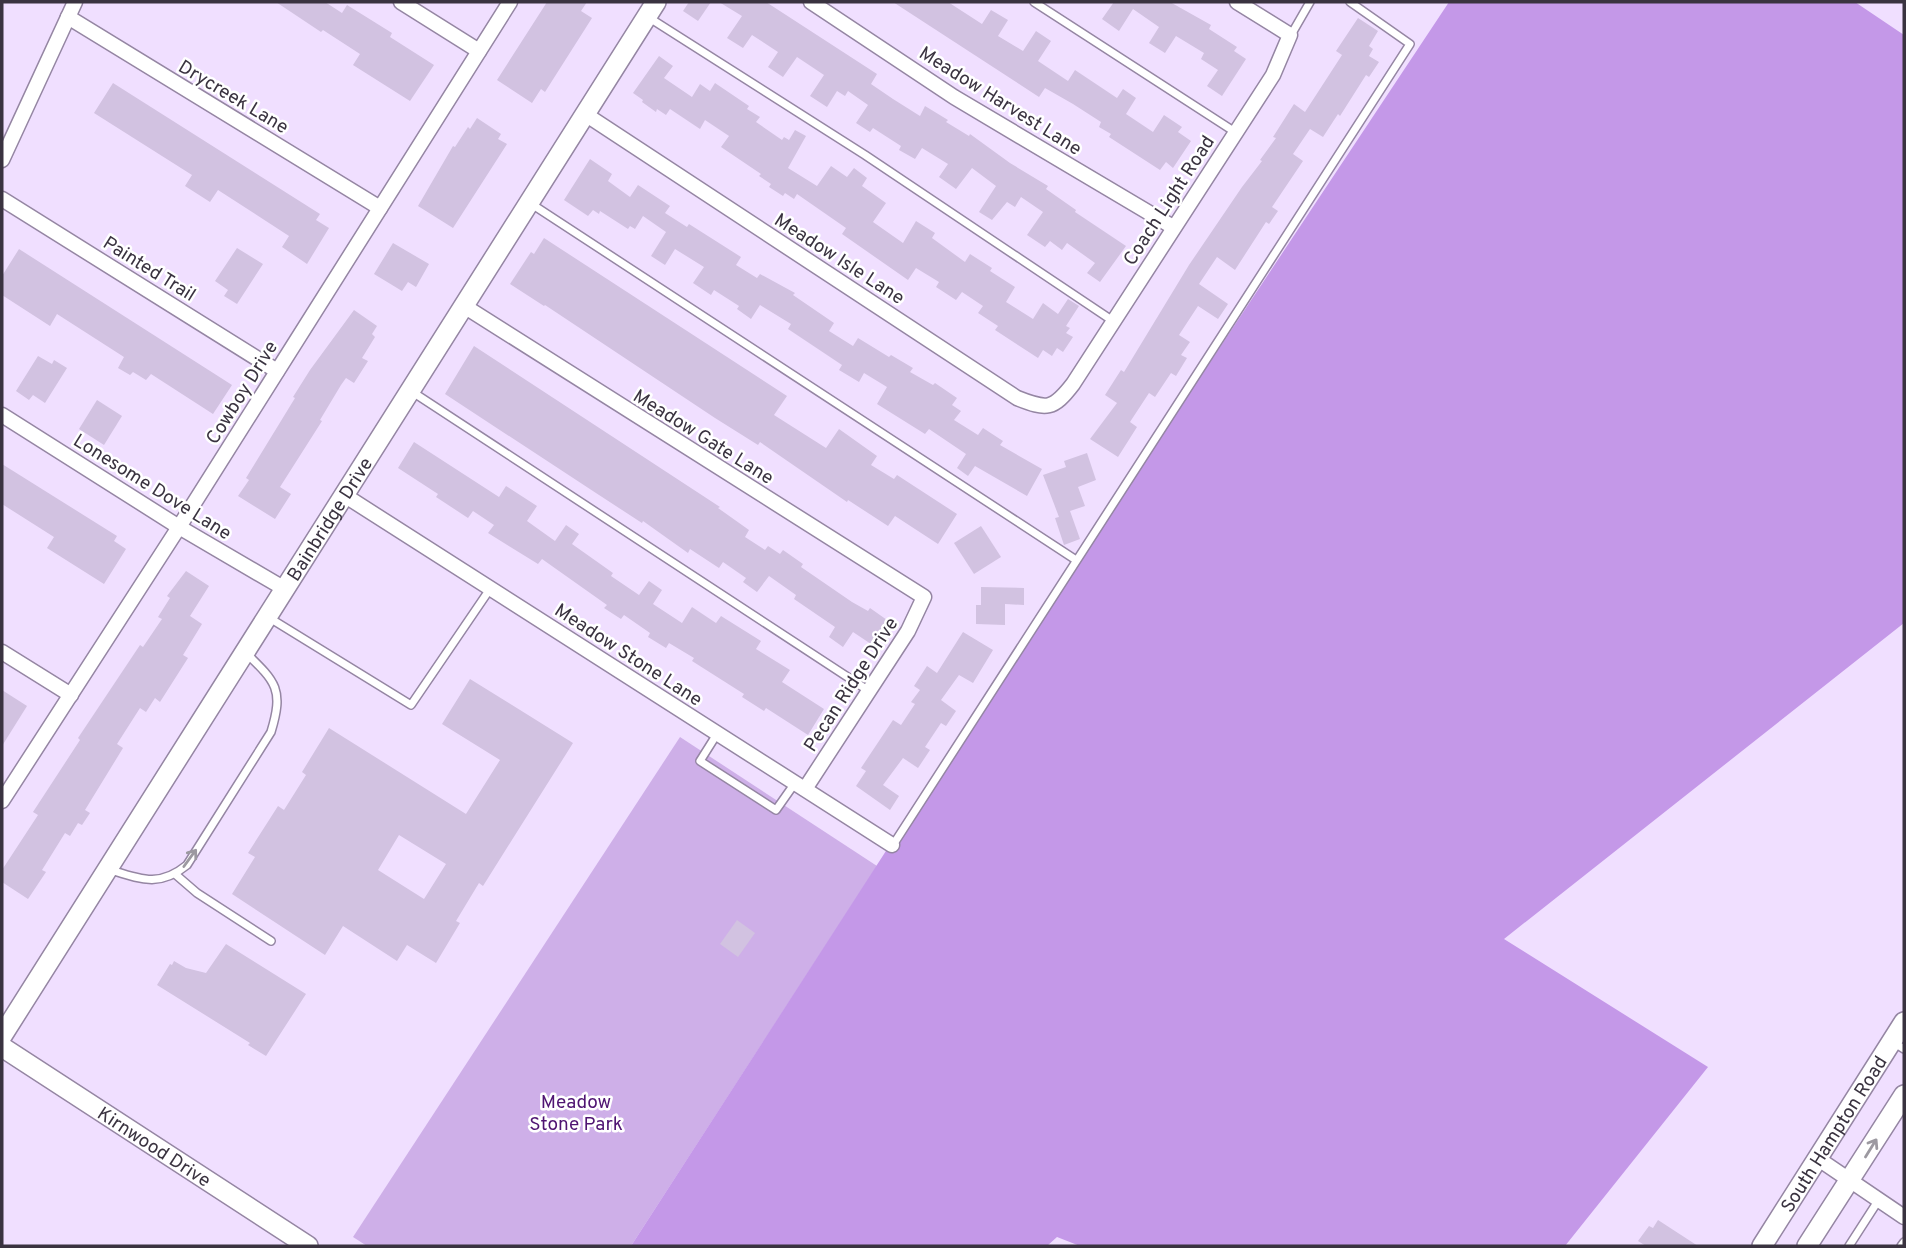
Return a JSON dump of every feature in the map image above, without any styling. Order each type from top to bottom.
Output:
[{"type":"street","points":[[2,160],[75,2]]},
{"type":"street","points":[[401,2],[479,51]]},
{"type":"street","name":"Cowboy Drive","points":[[2,802],[510,2]]},
{"type":"street","name":"Meadow Harvest Lane","points":[[811,2],[954,97],[1173,227]]},
{"type":"street","points":[[1237,2],[1290,36]]},
{"type":"street","name":"Bainbridge Drive","points":[[2,1036],[652,9]]},
{"type":"street","name":"Drycreek Lane","points":[[68,17],[380,208]]},
{"type":"street","name":"Coach Light Road","points":[[1073,384],[1273,75],[1290,36]]},
{"type":"street","name":"Meadow Isle Lane","points":[[585,114],[1017,398],[1040,407],[1059,402],[1073,384]]},
{"type":"street","name":"Painted Trail","points":[[2,198],[277,371]]},
{"type":"street","name":"Meadow Gate Lane","points":[[464,306],[924,597]]},
{"type":"street","name":"Lonesome Dove Lane","points":[[2,415],[179,527],[285,589]]},
{"type":"street","name":"Meadow Stone Lane","points":[[344,495],[892,845]]},
{"type":"street","name":"Pecan Ridge Drive","points":[[800,786],[869,691],[908,631],[924,597]]},
{"type":"street","points":[[2,652],[71,695]]},
{"type":"street","name":"South Hampton Road","points":[[1762,1246],[1817,1158],[1898,1045],[1904,1022]]},
{"type":"street","name":"Kirnwood Drive","points":[[2,1047],[308,1246]]},
{"type":"street","name":"South Hampton Road","points":[[1807,1246],[1904,1096]]},
{"type":"street","points":[[1817,1158],[1904,1217]]},
{"type":"lane","points":[[1034,2],[1235,132]]},
{"type":"lane","points":[[1290,36],[1310,2]]},
{"type":"lane","points":[[892,845],[1410,44],[1350,2]]},
{"type":"lane","points":[[652,9],[1113,321]]},
{"type":"lane","points":[[529,203],[1076,560]]},
{"type":"lane","points":[[410,391],[869,691]]},
{"type":"lane","points":[[267,617],[411,705],[491,589]]},
{"type":"lane","points":[[108,869],[142,880],[159,880],[176,874],[187,865],[271,732],[278,709],[278,694],[268,674],[245,652]]},
{"type":"lane","points":[[717,733],[699,761],[776,810],[800,786]]},
{"type":"lane","points":[[176,874],[197,893],[271,941]]},
{"type":"lane","points":[[1849,1246],[1878,1200]]},
{"type":"lane","points":[[1901,1246],[1904,1242]]},
{"type":"green space","name":"Meadow Stone Park","points":[[680,737],[877,866],[631,1246],[367,1246],[353,1237]]},
{"type":"shaded area","points":[[1449,2],[1855,2],[1904,35],[1904,623],[1504,939],[1708,1067],[1565,1246],[1080,1246],[1057,1237],[1047,1246],[631,1246],[904,823]]},
{"type":"building","points":[[276,2],[325,2],[342,13],[347,5],[392,33],[390,37],[434,65],[410,101],[353,65],[360,54]]},
{"type":"building","points":[[547,2],[587,2],[581,11],[592,18],[545,92],[541,89],[532,103],[497,80]]},
{"type":"building","points":[[689,2],[711,2],[698,21],[683,11]]},
{"type":"building","points":[[719,2],[766,2],[877,74],[871,84],[893,99],[920,116],[925,106],[948,120],[946,122],[969,136],[970,134],[1048,186],[1046,189],[1076,210],[1075,212],[1126,246],[1100,282],[1087,273],[1095,263],[1067,243],[1062,250],[1050,241],[1045,247],[1027,235],[1043,212],[1021,197],[1015,207],[1007,202],[992,220],[979,212],[996,186],[972,168],[956,189],[939,177],[948,164],[922,148],[915,159],[899,150],[901,146],[873,128],[870,132],[856,123],[868,105],[848,91],[845,96],[837,91],[827,107],[810,96],[824,75],[797,57],[783,77],[768,67],[778,52],[752,35],[743,48],[727,38],[742,16]]},
{"type":"building","points":[[893,2],[948,2],[982,24],[991,10],[1008,20],[998,36],[1023,51],[1036,31],[1051,41],[1038,61],[1068,81],[1075,70],[1117,98],[1123,89],[1136,98],[1126,114],[1153,132],[1164,115],[1182,127],[1178,132],[1191,141],[1173,168],[1166,162],[1160,170],[1109,137],[1111,134],[1099,127],[1101,122],[1073,104],[1045,88],[1039,97]]},
{"type":"building","points":[[1114,2],[1170,2],[1211,25],[1209,29],[1237,47],[1234,51],[1246,59],[1222,96],[1207,86],[1218,70],[1201,59],[1204,53],[1176,36],[1165,53],[1149,43],[1159,27],[1133,9],[1119,31],[1102,19]]},
{"type":"building","points":[[1358,18],[1378,31],[1369,46],[1373,49],[1369,56],[1379,62],[1369,77],[1366,75],[1323,137],[1310,129],[1293,154],[1303,161],[1272,207],[1278,211],[1269,224],[1266,222],[1235,270],[1217,257],[1199,284],[1228,304],[1218,319],[1198,306],[1179,335],[1190,342],[1181,355],[1187,358],[1176,376],[1171,373],[1155,397],[1149,393],[1130,422],[1137,427],[1118,457],[1090,439],[1117,403],[1105,395],[1121,370],[1124,372],[1189,265],[1262,161],[1260,160],[1276,138],[1273,137],[1294,104],[1305,112],[1342,55],[1336,51]]},
{"type":"building","points":[[659,56],[673,66],[664,78],[692,97],[700,84],[710,91],[715,83],[749,106],[747,109],[760,117],[756,122],[782,140],[784,137],[789,140],[795,130],[806,136],[788,168],[817,186],[831,166],[847,177],[854,168],[867,178],[862,186],[886,203],[873,222],[903,243],[916,221],[935,233],[932,238],[965,262],[970,254],[1015,287],[1006,302],[1033,319],[1043,303],[1058,314],[1068,299],[1079,306],[1066,326],[1070,328],[1066,333],[1073,337],[1063,352],[1057,348],[1052,356],[1043,350],[1038,358],[995,330],[998,326],[978,313],[983,306],[962,292],[956,300],[936,287],[939,282],[916,268],[908,280],[842,234],[846,228],[797,194],[794,199],[769,187],[771,184],[759,176],[761,174],[721,147],[729,136],[705,120],[700,129],[670,109],[666,115],[657,109],[656,112],[642,102],[643,100],[633,93]]},
{"type":"building","points":[[113,83],[320,214],[316,220],[329,228],[307,264],[282,247],[289,236],[218,190],[210,202],[185,186],[192,175],[94,113]]},
{"type":"building","points":[[477,118],[501,134],[498,139],[507,144],[453,228],[418,206],[453,146],[455,147]]},
{"type":"building","points":[[590,159],[612,174],[608,181],[630,197],[638,185],[670,206],[665,213],[687,227],[689,224],[741,257],[736,265],[757,278],[760,274],[795,293],[793,295],[834,323],[829,331],[853,346],[858,338],[889,357],[891,355],[913,368],[910,372],[933,385],[935,383],[957,398],[952,405],[961,411],[954,420],[978,435],[983,428],[1003,441],[1000,445],[1042,469],[1027,496],[975,466],[968,476],[957,468],[966,454],[929,429],[925,434],[877,404],[887,387],[864,373],[859,382],[839,370],[842,365],[788,329],[791,324],[760,305],[751,319],[737,309],[739,306],[714,290],[711,295],[693,283],[704,267],[675,249],[665,265],[651,256],[666,232],[643,216],[635,229],[630,226],[628,229],[600,211],[599,214],[593,210],[588,216],[564,200]]},
{"type":"building","points":[[544,238],[787,396],[774,415],[826,448],[839,429],[877,456],[871,465],[894,479],[897,475],[957,514],[938,544],[895,516],[888,526],[848,500],[847,502],[760,442],[758,445],[715,418],[510,284],[531,252],[534,254]]},
{"type":"building","points":[[393,243],[429,264],[416,287],[408,282],[402,291],[374,274]]},
{"type":"building","points":[[237,248],[263,264],[237,304],[224,296],[228,290],[215,281]]},
{"type":"building","points":[[19,249],[232,385],[213,414],[151,374],[146,380],[133,372],[130,375],[118,368],[124,357],[57,314],[50,326],[2,295],[2,276]]},
{"type":"building","points":[[354,310],[377,326],[372,334],[375,337],[362,358],[368,361],[354,383],[346,378],[341,385],[320,420],[322,421],[280,487],[291,494],[275,519],[238,496],[249,480],[246,478],[295,398],[293,397]]},
{"type":"building","points":[[474,346],[720,507],[718,508],[749,530],[745,537],[765,550],[768,546],[780,554],[783,550],[803,564],[801,567],[852,602],[868,611],[870,608],[887,620],[871,644],[853,632],[843,647],[829,637],[835,627],[794,599],[796,595],[769,576],[757,592],[743,582],[746,578],[723,562],[719,568],[690,549],[688,553],[643,521],[642,523],[445,394]]},
{"type":"building","points":[[38,356],[52,364],[54,360],[67,368],[45,403],[33,395],[29,400],[16,391]]},
{"type":"building","points":[[97,400],[122,416],[104,445],[79,429]]},
{"type":"building","points":[[414,442],[499,497],[506,486],[537,506],[527,521],[555,541],[566,525],[579,534],[572,544],[639,595],[649,581],[662,590],[653,604],[682,623],[692,607],[716,623],[721,616],[761,641],[756,649],[790,670],[782,682],[824,709],[808,735],[766,708],[764,711],[742,697],[744,694],[692,661],[694,658],[669,643],[666,648],[648,637],[650,633],[624,615],[621,619],[604,608],[607,605],[542,559],[538,564],[488,533],[494,525],[473,511],[468,518],[436,497],[438,494],[398,468]]},
{"type":"building","points":[[1087,453],[1096,480],[1078,487],[1085,506],[1070,511],[1080,539],[1064,545],[1055,518],[1059,517],[1043,475],[1066,467],[1064,461]]},
{"type":"building","points":[[2,464],[117,536],[114,541],[126,549],[104,584],[47,548],[54,537],[2,504]]},
{"type":"building","points":[[981,526],[1001,557],[974,574],[954,543]]},
{"type":"building","points":[[186,571],[209,586],[190,616],[202,624],[183,655],[188,658],[160,702],[155,698],[146,712],[140,708],[117,744],[123,748],[85,810],[90,813],[82,825],[78,823],[70,836],[65,833],[42,870],[46,872],[28,899],[2,882],[2,870],[38,815],[33,812],[80,740],[78,738],[140,645],[143,647],[162,619],[158,617],[170,598],[167,596]]},
{"type":"building","points":[[981,587],[1024,588],[1024,605],[1005,604],[1005,625],[976,624],[976,605],[981,605]]},
{"type":"building","points":[[963,632],[993,650],[973,683],[959,675],[941,700],[956,711],[946,726],[941,723],[925,747],[930,750],[918,768],[903,758],[883,785],[899,796],[890,810],[856,786],[866,771],[861,768],[893,720],[901,725],[915,704],[911,702],[920,690],[914,686],[927,666],[937,673]]},
{"type":"building","points":[[470,679],[573,743],[483,886],[479,883],[456,921],[460,923],[436,963],[407,945],[397,961],[343,926],[325,955],[232,894],[255,857],[248,853],[278,806],[284,810],[306,775],[302,772],[329,728],[466,814],[500,760],[442,724]],"holes":[[[399,835],[446,864],[424,899],[378,870]]]},
{"type":"building","points":[[2,690],[27,706],[2,746]]},
{"type":"building","points":[[737,920],[755,933],[738,957],[720,944]]},
{"type":"building","points":[[226,944],[306,994],[266,1056],[248,1045],[250,1043],[157,985],[174,961],[186,968],[206,973]]},
{"type":"building","points":[[1658,1220],[1698,1246],[1646,1246],[1638,1241],[1649,1226],[1653,1228]]}]
